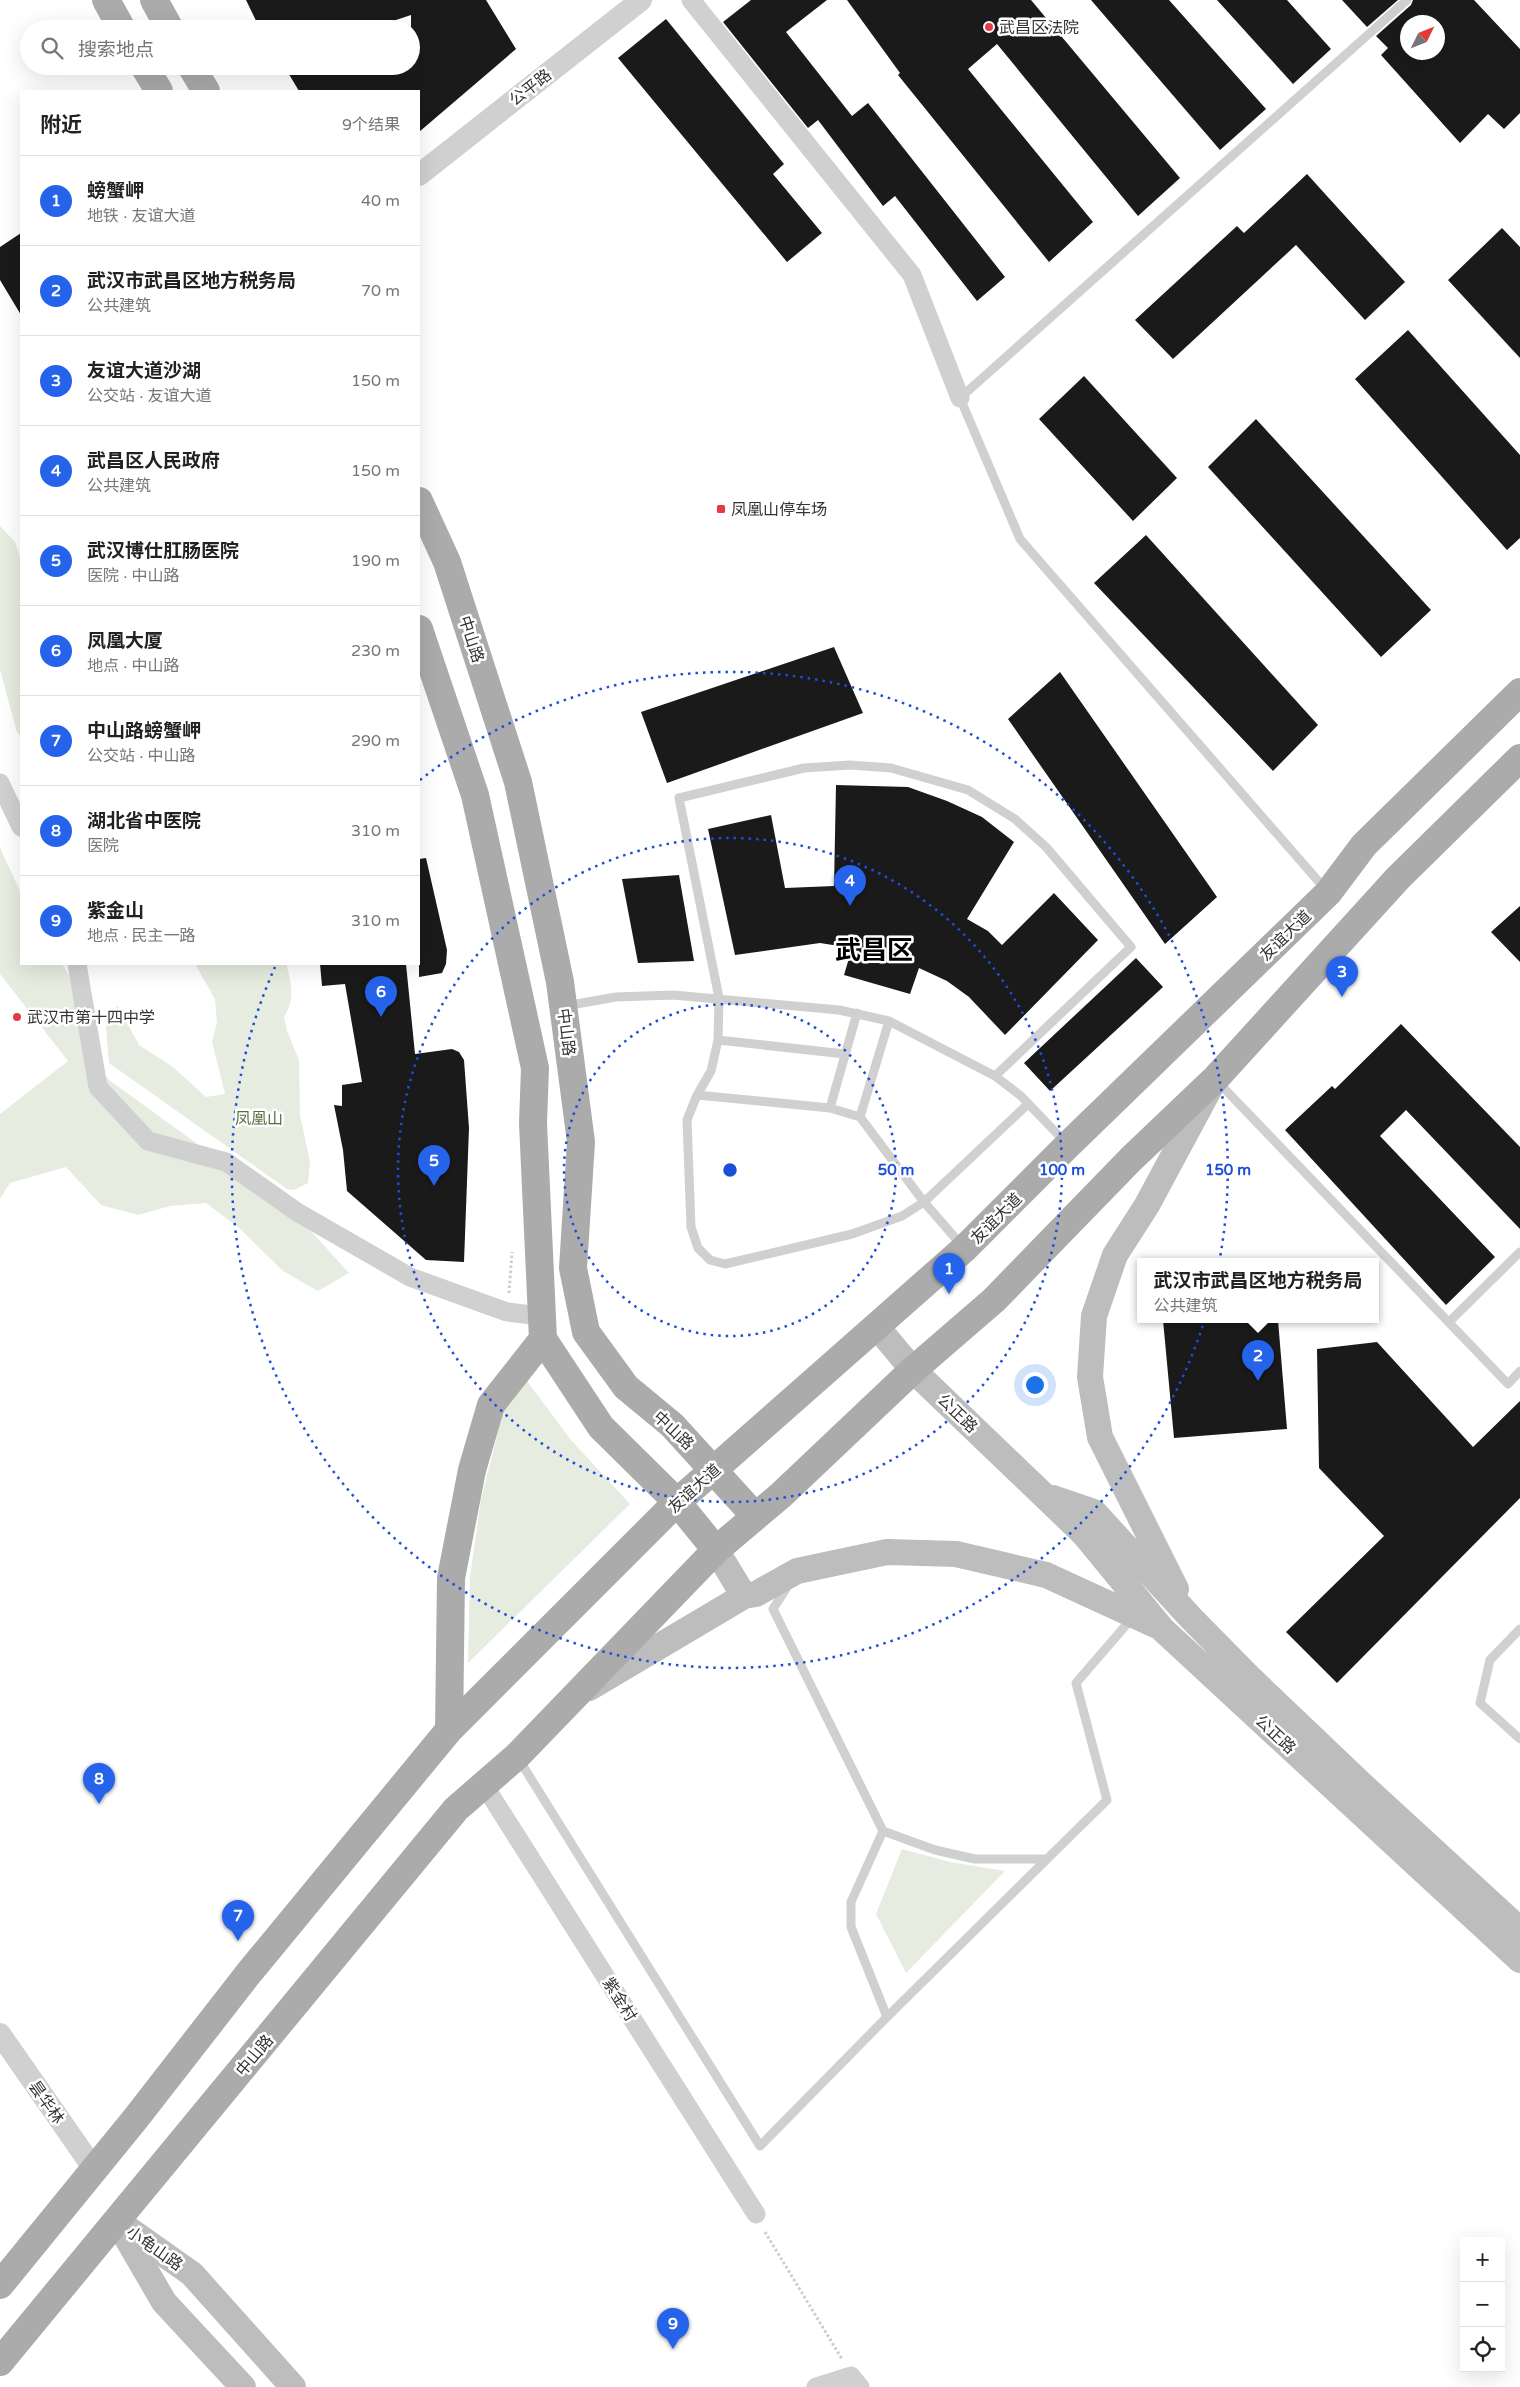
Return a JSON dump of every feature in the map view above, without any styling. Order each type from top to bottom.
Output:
[{"type":"main road","points":[[106,0],[117,20]]},
{"type":"main road","points":[[154,0],[165,20]]},
{"type":"main road","points":[[149,75],[158,90]]},
{"type":"main road","points":[[196,75],[205,90]]},
{"type":"main road","name":"中山路","points":[[420,503],[447,562],[518,782],[563,1006],[581,1142],[573,1268],[586,1332],[626,1387],[672,1425],[755,1516]]},
{"type":"main road","points":[[420,632],[475,795],[535,1068],[534,1123],[542,1328],[601,1427],[677,1502],[716,1550],[744,1596]]},
{"type":"main road","name":"友谊大道","points":[[441,1738],[677,1502],[964,1249],[1068,1145],[1328,893],[1364,846],[1520,692]]},
{"type":"main road","points":[[517,1756],[716,1550],[781,1495],[913,1370],[994,1300],[1131,1159],[1215,1079],[1398,878],[1520,758]]},
{"type":"main road","points":[[1190,1617],[1100,1437],[1090,1377],[1094,1316],[1115,1255],[1147,1205],[1215,1079]]},
{"type":"main road","name":"公正路","points":[[877,1327],[913,1370],[1084,1534],[1162,1629],[1520,1960]]},
{"type":"main road","points":[[0,2285],[248,1974],[441,1738],[451,1578],[472,1470],[491,1405],[542,1328]]},
{"type":"main road","name":"公正路","points":[[1045,1496],[1094,1512],[1190,1617],[1359,1782],[1520,1930]]},
{"type":"main road","points":[[575,1696],[744,1596],[756,1594],[797,1571],[887,1552],[956,1554],[1046,1575],[1162,1629]]},
{"type":"main road","name":"中山路","points":[[0,2362],[456,1809],[517,1756]]},
{"type":"main road","name":"小龟山路","points":[[117,2221],[164,2302],[243,2387]]},
{"type":"main road","name":"小龟山路","points":[[117,2221],[192,2274],[293,2387]]},
{"type":"street","name":"公平路","points":[[420,174],[641,0]]},
{"type":"street","points":[[690,0],[912,275],[960,398]]},
{"type":"street","points":[[0,783],[20,824]]},
{"type":"street","points":[[77,965],[98,1087],[148,1141],[226,1162],[297,1212],[410,1277],[507,1312],[542,1328]]},
{"type":"street","name":"紫金村","points":[[484,1784],[756,2214]]},
{"type":"street","name":"昙华林","points":[[0,2034],[94,2169]]},
{"type":"street","points":[[816,2387],[856,2381]]},
{"type":"lane","points":[[1328,893],[1020,539],[960,398],[1407,0]]},
{"type":"lane","points":[[995,1076],[1131,947],[1046,847],[1015,819],[968,790],[891,768],[850,765],[804,768],[680,798],[719,998],[718,1040],[711,1071],[697,1096],[687,1120],[688,1208],[691,1227],[698,1248],[710,1260],[725,1264],[852,1234],[902,1216],[924,1202],[1028,1104]]},
{"type":"lane","points":[[563,1006],[616,996],[649,994],[719,998],[857,1013],[889,1021],[995,1076],[1009,1086],[1068,1145]]},
{"type":"lane","points":[[830,1108],[857,1013]]},
{"type":"lane","points":[[860,1117],[889,1021]]},
{"type":"lane","points":[[718,1040],[845,1054]]},
{"type":"lane","points":[[1215,1079],[1508,1384],[1520,1371]]},
{"type":"lane","points":[[697,1096],[830,1108],[860,1117],[924,1202],[964,1249]]},
{"type":"lane","points":[[1449,1322],[1520,1252]]},
{"type":"lane","points":[[797,1571],[773,1609],[883,1831],[934,1850],[976,1859],[1047,1859]]},
{"type":"lane","points":[[517,1756],[760,2146],[887,2016],[1107,1800],[1076,1683],[1135,1615]]},
{"type":"lane","points":[[1520,1629],[1490,1660],[1480,1702],[1520,1739]]},
{"type":"lane","points":[[883,1831],[852,1902],[852,1926],[887,2016]]},
{"type":"path","points":[[507,1312],[512,1242]]},
{"type":"path","points":[[767,2235],[856,2381]]},
{"type":"green space","points":[[0,526],[15,542],[20,557],[20,736],[17,732],[0,670]]},
{"type":"green space","points":[[0,848],[20,891],[20,965],[63,965],[70,977],[84,1046],[109,1080],[298,1217],[349,1273],[318,1291],[283,1271],[238,1227],[206,1203],[170,1206],[138,1215],[101,1205],[66,1167],[10,1183],[0,1199],[0,1114],[68,1061],[0,974]]},
{"type":"green space","name":"凤凰山","points":[[196,965],[286,965],[290,978],[291,997],[284,1017],[287,1031],[299,1060],[300,1115],[310,1162],[308,1183],[294,1190],[287,1189],[109,1063],[105,1016],[118,1006],[139,1045],[173,1067],[206,1097],[225,1094],[212,1042],[217,1023],[215,999]]},
{"type":"green space","points":[[527,1381],[571,1440],[630,1504],[468,1663],[470,1577],[481,1500],[508,1392]]},
{"type":"green space","points":[[902,1849],[950,1862],[1005,1871],[906,1973],[876,1914]]},
{"type":"building","points":[[246,0],[486,0],[516,49],[420,131],[420,90],[298,90],[289,75],[420,75],[420,20],[411,20],[411,15],[396,20],[256,20]]},
{"type":"building","points":[[751,0],[827,0],[786,32],[852,116],[868,103],[1005,277],[977,301],[895,196],[883,206],[818,120],[808,128],[723,22]]},
{"type":"building","points":[[847,0],[1031,0],[1180,178],[1138,216],[997,44],[968,69],[1093,222],[1049,262],[898,75],[900,73]]},
{"type":"building","points":[[1091,0],[1169,0],[1266,109],[1220,150]]},
{"type":"building","points":[[1217,0],[1287,0],[1331,49],[1293,84]]},
{"type":"building","points":[[1342,0],[1398,0],[1367,27]]},
{"type":"building","points":[[1413,0],[1474,0],[1520,49],[1520,113],[1504,129],[1488,114],[1460,143],[1381,55],[1388,48],[1376,36],[1411,5]]},
{"type":"building","points":[[666,19],[784,164],[773,174],[822,233],[787,262],[618,58]]},
{"type":"building","points":[[1307,174],[1405,282],[1365,320],[1296,245],[1173,359],[1135,320],[1237,226],[1244,233]]},
{"type":"building","points":[[1502,228],[1520,247],[1520,358],[1448,280]]},
{"type":"building","points":[[20,234],[20,313],[0,280],[0,247]]},
{"type":"building","points":[[1408,330],[1520,455],[1520,538],[1507,550],[1355,379]]},
{"type":"building","points":[[1084,376],[1177,478],[1133,521],[1039,419]]},
{"type":"building","points":[[1256,419],[1431,610],[1381,657],[1208,467]]},
{"type":"building","points":[[1146,535],[1318,725],[1273,771],[1094,583]]},
{"type":"building","points":[[834,647],[863,713],[667,783],[641,712]]},
{"type":"building","points":[[1060,672],[1217,897],[1165,944],[1008,719]]},
{"type":"building","points":[[836,785],[908,787],[947,801],[982,817],[1014,842],[967,919],[988,931],[1002,945],[1054,893],[1098,940],[1005,1035],[969,997],[947,981],[919,968],[910,994],[844,975],[852,948],[820,943],[735,955],[708,829],[771,815],[785,888],[834,886]]},
{"type":"building","points":[[426,858],[447,950],[446,964],[442,973],[419,977],[420,965],[420,859]]},
{"type":"building","points":[[679,875],[694,961],[638,963],[622,879]]},
{"type":"building","points":[[1520,906],[1520,962],[1491,932]]},
{"type":"building","points":[[1136,958],[1163,987],[1050,1091],[1024,1063]]},
{"type":"building","points":[[320,965],[406,965],[415,1054],[452,1049],[459,1052],[464,1060],[469,1128],[464,1262],[426,1260],[347,1191],[343,1150],[334,1105],[342,1106],[342,1085],[362,1082],[345,984],[322,986]]},
{"type":"building","points":[[1401,1024],[1520,1147],[1520,1229],[1406,1110],[1380,1136],[1495,1257],[1446,1305],[1285,1130],[1332,1086],[1335,1089]]},
{"type":"building","points":[[1163,1323],[1278,1323],[1287,1429],[1174,1438]]},
{"type":"building","points":[[1377,1342],[1473,1447],[1520,1401],[1520,1498],[1337,1683],[1286,1632],[1384,1536],[1319,1468],[1317,1349]]},
{"type":"place","name":"武昌区法院","points":[[989,27]]},
{"type":"place","name":"凤凰山停车场","points":[[721,509]]},
{"type":"place","name":"武昌区人民政府","points":[[850,906]]},
{"type":"place","name":"友谊大道沙湖","points":[[1342,997]]},
{"type":"place","name":"武汉市第十四中学","points":[[17,1017]]},
{"type":"place","name":"凤凰大厦","points":[[381,1017]]},
{"type":"place","name":"武汉博仕肛肠医院","points":[[434,1186]]},
{"type":"place","name":"螃蟹岬","points":[[949,1294]]},
{"type":"place","name":"武汉市武昌区地方税务局","points":[[1258,1381]]},
{"type":"place","name":"湖北省中医院","points":[[99,1804]]},
{"type":"place","name":"中山路螃蟹岬","points":[[238,1941]]},
{"type":"place","name":"紫金山","points":[[673,2349]]},
{"type":"district","name":"武昌区","points":[[874,950]]}]
